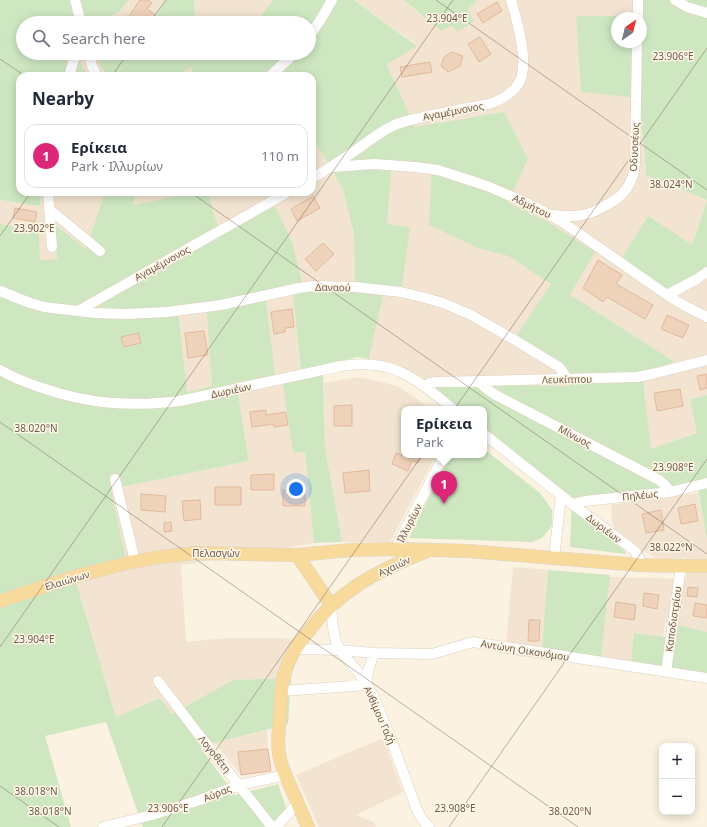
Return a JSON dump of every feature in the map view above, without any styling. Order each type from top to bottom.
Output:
[{"type":"main road","name":"Πελασγών","points":[[135,561],[195,553],[297,554],[351,550],[431,550]]},
{"type":"main road","name":"Αχαιών","points":[[308,827],[280,758],[278,744],[285,672],[295,649],[311,628],[331,605],[351,589],[391,566],[431,550],[468,551],[640,565],[707,566]]},
{"type":"main road","points":[[297,554],[331,605]]},
{"type":"main road","name":"Ελαιώνων","points":[[0,601],[73,577],[135,561]]},
{"type":"street","points":[[75,0],[79,16]]},
{"type":"street","points":[[316,26],[332,0]]},
{"type":"street","name":"Αγαμέμνονος","points":[[316,176],[332,167],[380,132],[391,127],[416,118],[492,103],[511,92],[517,86],[521,78],[523,56],[517,21],[511,0]]},
{"type":"street","points":[[638,0],[638,12]]},
{"type":"street","points":[[675,0],[687,7],[707,12]]},
{"type":"street","name":"Οδυσσέως","points":[[550,215],[582,215],[601,209],[618,199],[630,182],[635,168],[638,48]]},
{"type":"street","points":[[70,72],[74,60]]},
{"type":"street","points":[[90,60],[95,72]]},
{"type":"street","points":[[274,72],[287,60]]},
{"type":"street","name":"Αδμήτου","points":[[332,167],[378,164],[438,170],[492,188],[550,215],[573,229],[667,295],[707,317]]},
{"type":"street","points":[[48,196],[52,247]]},
{"type":"street","name":"Αγαμέμνονος","points":[[78,311],[281,196]]},
{"type":"street","points":[[49,209],[100,252]]},
{"type":"street","points":[[667,295],[707,272]]},
{"type":"street","name":"Δαναού","points":[[0,291],[37,306],[55,309],[126,314],[173,312],[221,305],[314,286],[360,287],[400,292],[443,303],[471,315],[558,367],[566,379]]},
{"type":"street","name":"Λευκίππου","points":[[425,386],[430,383],[437,382],[637,377],[707,360]]},
{"type":"street","name":"Δωριέων","points":[[0,370],[20,380],[62,394],[101,402],[122,404],[154,404],[180,401],[341,366],[360,364],[377,365],[409,376],[425,386],[449,406]]},
{"type":"street","name":"Μίνωος","points":[[480,381],[483,386],[494,394],[659,480],[670,492]]},
{"type":"street","name":"Δωριέων","points":[[487,436],[572,504],[630,547],[638,555],[640,565]]},
{"type":"street","name":"Ιλλυρίων","points":[[395,549],[442,458]]},
{"type":"street","points":[[115,479],[135,561]]},
{"type":"street","name":"Πηλέως","points":[[572,504],[585,501],[670,492],[707,484]]},
{"type":"street","points":[[554,558],[562,495]]},
{"type":"street","name":"Καποδιστρίου","points":[[666,672],[681,566]]},
{"type":"street","name":"Ανθίμου Γαζή","points":[[331,605],[332,622],[336,642],[340,650],[368,685],[386,726],[417,810],[429,827]]},
{"type":"street","name":"Αντώνη Οικονόμου","points":[[295,649],[432,654],[473,642],[707,678]]},
{"type":"street","points":[[282,691],[368,685],[368,670],[374,653]]},
{"type":"street","name":"Λογοθέτη","points":[[158,681],[196,732],[272,827]]},
{"type":"street","name":"Αύρας","points":[[103,827],[152,815],[200,800],[239,784],[286,775]]},
{"type":"street","points":[[276,827],[298,803]]},
{"type":"shaded area","points":[[129,0],[165,0],[156,16],[111,16],[119,12]]},
{"type":"shaded area","points":[[194,0],[273,0],[261,16],[195,16]]},
{"type":"shaded area","points":[[354,0],[404,0],[441,31],[468,10],[477,0],[640,0],[639,12],[611,12],[611,16],[576,16],[581,92],[638,97],[646,175],[707,200],[692,245],[669,292],[707,266],[707,395],[690,399],[697,433],[651,450],[642,372],[675,362],[569,295],[548,222],[507,203],[528,159],[415,127],[387,63],[417,45]]},
{"type":"shaded area","points":[[79,60],[102,60],[98,62],[104,72],[86,72]]},
{"type":"shaded area","points":[[191,66],[193,72],[183,72]]},
{"type":"shaded area","points":[[316,145],[343,189],[354,234],[355,283],[304,291],[275,206],[220,235],[209,196],[316,196]]},
{"type":"shaded area","points":[[392,162],[432,164],[478,248],[508,256],[552,284],[517,335],[567,368],[570,386],[459,384],[436,390],[420,376],[384,361],[369,359],[385,286],[402,287],[409,227],[387,224]]},
{"type":"shaded area","points":[[41,196],[104,196],[86,249],[55,224],[57,259],[40,260],[39,230],[0,224],[0,200],[40,206]]},
{"type":"shaded area","points":[[135,196],[176,196],[134,205]]},
{"type":"shaded area","points":[[292,285],[302,380],[284,384],[293,453],[305,452],[314,543],[181,565],[186,642],[228,638],[281,638],[307,642],[295,664],[291,678],[233,680],[172,714],[159,698],[116,717],[76,582],[128,569],[111,489],[249,461],[236,382],[265,293]]},
{"type":"shaded area","points":[[206,304],[212,387],[187,392],[178,308]]},
{"type":"shaded area","points":[[357,377],[377,381],[397,386],[426,406],[401,406],[401,458],[434,458],[390,542],[342,542],[325,448],[324,383]]},
{"type":"shaded area","points":[[698,493],[707,539],[707,632],[665,622],[663,637],[634,634],[630,671],[600,665],[609,577],[686,579],[686,558],[664,559],[655,557],[631,544],[616,533],[612,521],[611,505]]},
{"type":"shaded area","points":[[513,567],[548,570],[541,659],[505,654]]},
{"type":"shaded area","points":[[267,730],[271,771],[241,775],[215,743]]},
{"type":"shaded area","points":[[383,738],[403,792],[356,815],[374,822],[376,827],[319,827],[296,775]]},
{"type":"green space","points":[[0,0],[129,0],[119,12],[111,16],[16,16],[16,60],[79,60],[86,72],[16,72],[16,196],[41,196],[40,206],[0,200]]},
{"type":"green space","points":[[165,0],[194,0],[195,16],[156,16]]},
{"type":"green space","points":[[273,0],[354,0],[417,46],[387,64],[415,127],[504,112],[528,159],[508,203],[548,222],[595,252],[570,295],[675,362],[642,372],[651,449],[697,433],[690,399],[707,395],[707,479],[692,483],[604,496],[572,499],[487,431],[487,406],[455,406],[436,390],[440,386],[459,384],[570,386],[567,368],[517,335],[551,284],[508,256],[478,248],[429,225],[432,164],[392,162],[387,224],[410,227],[402,287],[385,287],[369,359],[357,357],[323,366],[325,448],[342,542],[314,543],[305,452],[293,453],[283,384],[302,380],[292,285],[265,293],[275,375],[236,382],[249,461],[111,489],[128,569],[76,582],[116,717],[160,698],[172,714],[233,680],[291,678],[288,724],[200,747],[235,795],[278,784],[287,810],[270,827],[143,827],[106,722],[45,736],[71,827],[0,827],[0,224],[39,230],[40,260],[57,259],[55,224],[86,249],[104,196],[135,196],[134,205],[176,196],[209,196],[220,234],[275,206],[293,244],[304,291],[355,283],[354,234],[343,189],[316,145],[316,72],[193,72],[191,67],[183,72],[104,72],[98,62],[102,60],[316,60],[316,16],[261,16]],"holes":[[[206,304],[212,386],[187,392],[178,308]]]},
{"type":"green space","points":[[404,0],[477,0],[468,10],[474,21],[457,32],[453,25],[441,31]]},
{"type":"green space","points":[[640,0],[707,0],[707,200],[646,175],[638,98],[581,92],[576,16],[611,16],[611,48],[647,48],[647,12],[639,12]]},
{"type":"green space","points":[[707,200],[707,266],[669,292],[622,258],[648,216],[692,245]]},
{"type":"green space","points":[[487,451],[540,493],[552,510],[552,526],[542,538],[532,542],[409,538],[449,458],[487,458]]},
{"type":"green space","points":[[707,487],[707,539],[698,490]]},
{"type":"green space","points":[[572,499],[588,522],[626,553],[625,554],[570,547]]},
{"type":"green space","points":[[548,570],[610,575],[600,665],[541,659]]},
{"type":"green space","points":[[674,624],[707,632],[707,683],[630,671],[634,633],[671,638]]},
{"type":"building","points":[[140,0],[148,0],[152,3],[147,9],[155,15],[154,16],[129,16]]},
{"type":"building","points":[[497,2],[502,11],[483,23],[477,14]]},
{"type":"building","points":[[480,37],[491,54],[479,62],[468,44]]},
{"type":"building","points":[[452,52],[463,56],[460,66],[448,72],[441,66],[444,57]]},
{"type":"building","points":[[430,62],[432,72],[402,77],[400,67]]},
{"type":"building","points":[[313,196],[320,208],[297,221],[291,209]]},
{"type":"building","points":[[15,208],[37,212],[35,222],[13,218]]},
{"type":"building","points":[[323,243],[334,254],[316,271],[305,259]]},
{"type":"building","points":[[598,260],[622,275],[616,284],[653,305],[645,319],[607,297],[603,302],[583,288]]},
{"type":"building","points":[[292,309],[294,327],[285,328],[285,332],[274,334],[271,312]]},
{"type":"building","points":[[667,315],[689,325],[683,338],[661,329]]},
{"type":"building","points":[[204,331],[208,355],[188,358],[185,333]]},
{"type":"building","points":[[138,333],[141,343],[124,347],[121,337]]},
{"type":"building","points":[[707,374],[707,388],[700,390],[697,376]]},
{"type":"building","points":[[680,389],[683,406],[657,411],[654,393]]},
{"type":"building","points":[[352,405],[352,426],[334,426],[334,406]]},
{"type":"building","points":[[266,410],[266,415],[286,412],[288,425],[274,427],[273,424],[252,427],[250,412]]},
{"type":"building","points":[[396,453],[401,455],[401,458],[420,458],[418,463],[412,461],[408,471],[392,464]]},
{"type":"building","points":[[369,470],[370,491],[345,493],[343,473]]},
{"type":"building","points":[[274,474],[274,490],[251,490],[251,475]]},
{"type":"building","points":[[215,487],[241,487],[241,505],[215,505]]},
{"type":"building","points":[[283,490],[305,490],[305,506],[283,506]]},
{"type":"building","points":[[141,494],[166,496],[165,512],[141,510]]},
{"type":"building","points":[[200,500],[201,519],[184,521],[182,501]]},
{"type":"building","points":[[695,504],[698,521],[681,524],[678,508]]},
{"type":"building","points":[[661,510],[664,530],[646,533],[642,514]]},
{"type":"building","points":[[171,522],[172,531],[164,532],[164,523]]},
{"type":"building","points":[[688,587],[698,588],[697,597],[687,596]]},
{"type":"building","points":[[644,593],[659,595],[657,609],[643,606]]},
{"type":"building","points":[[616,602],[636,605],[634,620],[614,617]]},
{"type":"building","points":[[695,603],[707,605],[707,618],[693,616]]},
{"type":"building","points":[[529,620],[540,620],[539,641],[528,641]]},
{"type":"building","points":[[268,749],[271,771],[241,775],[238,752]]},
{"type":"place","name":"Ερίκεια","points":[[444,504]]}]
